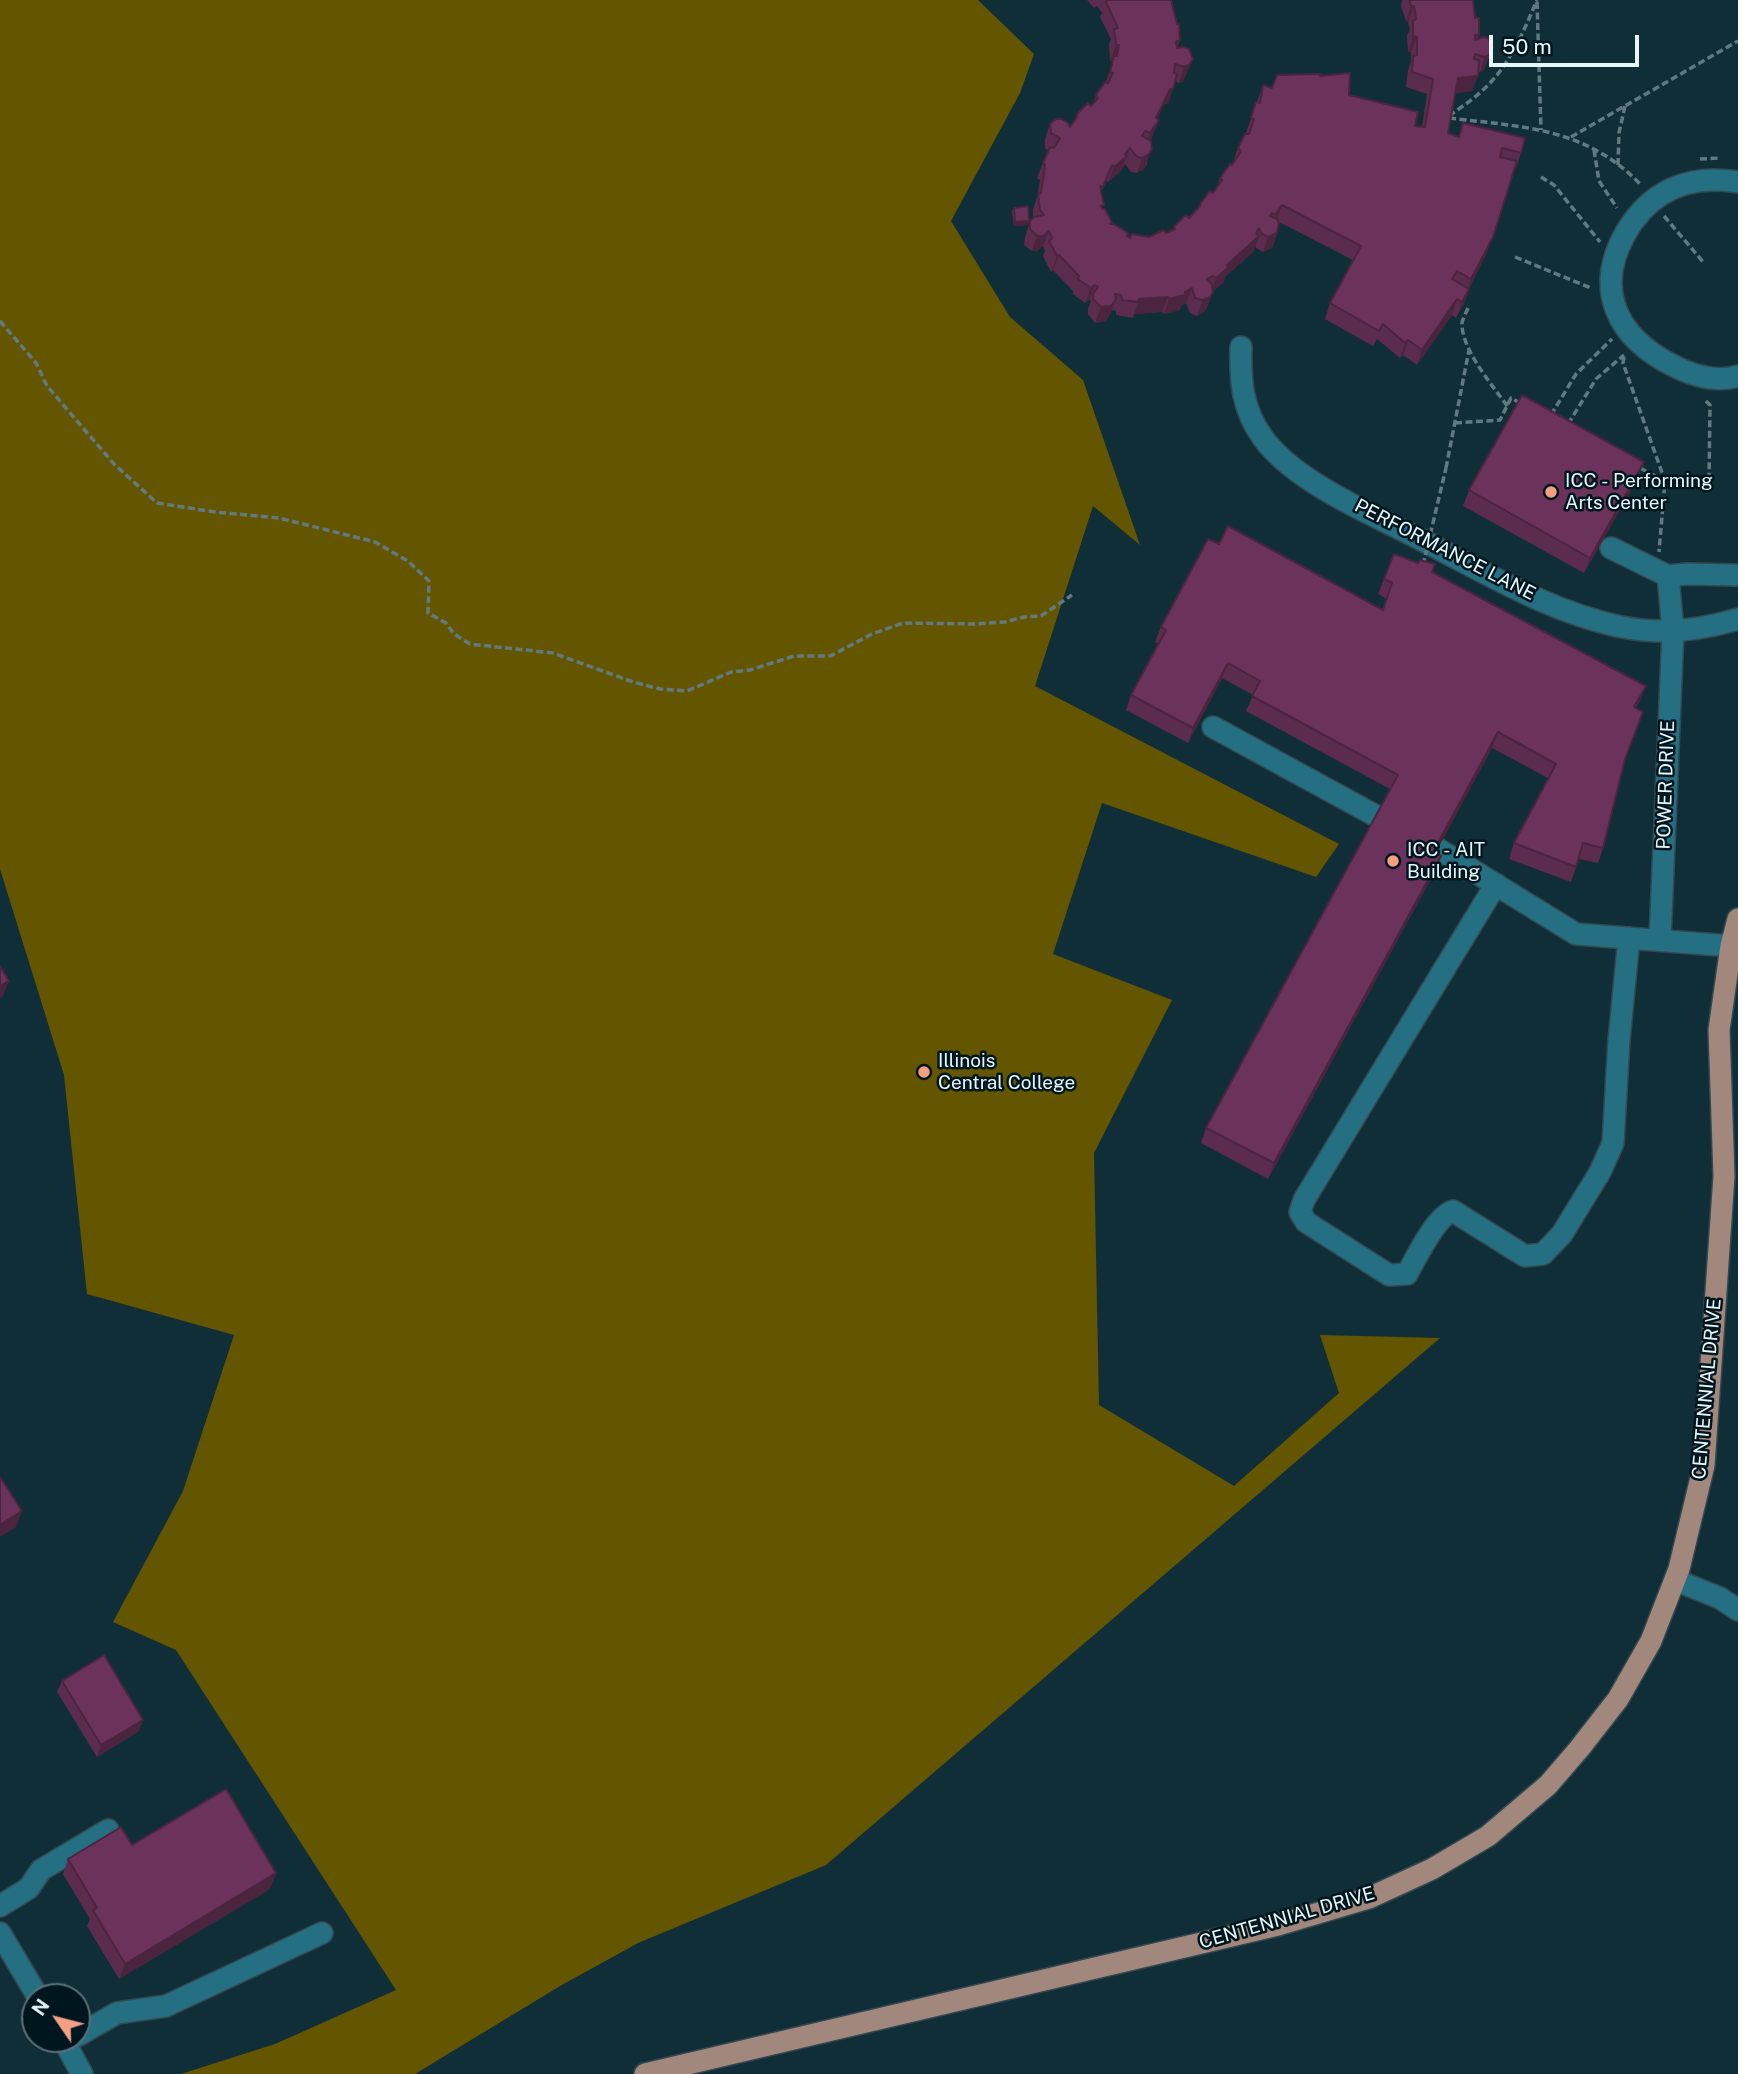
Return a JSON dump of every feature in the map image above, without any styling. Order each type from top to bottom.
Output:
[{"type":"main road","name":"CENTENNIAL DRIVE","points":[[645,2074],[1278,1924],[1369,1898],[1433,1869],[1488,1836],[1548,1785],[1618,1699],[1651,1641],[1675,1580],[1704,1465],[1731,1177],[1719,1030],[1731,946],[1738,919]]},
{"type":"street","points":[[1738,182],[1715,180],[1641,191],[1642,209],[1615,252],[1610,288],[1614,305],[1624,325],[1659,359],[1704,378],[1727,379],[1738,376]]},
{"type":"street","name":"PERFORMANCE LANE","points":[[1241,347],[1241,391],[1252,421],[1283,460],[1311,480],[1553,606],[1625,628],[1673,631],[1710,627],[1738,620]]},
{"type":"street","points":[[1611,548],[1663,574],[1735,575]]},
{"type":"street","name":"POWER DRIVE","points":[[1660,940],[1673,631],[1663,574]]},
{"type":"street","points":[[1213,727],[1378,817]]},
{"type":"street","points":[[1438,849],[1576,934],[1731,946]]},
{"type":"street","points":[[1496,884],[1304,1200],[1300,1212],[1306,1222],[1389,1275],[1406,1273],[1448,1212],[1453,1211],[1525,1256],[1543,1254],[1562,1234],[1600,1172],[1613,1143],[1629,938]]},
{"type":"street","points":[[1675,1580],[1720,1598],[1738,1610]]},
{"type":"street","points":[[0,1906],[29,1888],[41,1870],[108,1830]]},
{"type":"street","points":[[0,1933],[30,1983]]},
{"type":"street","points":[[91,2027],[117,2013],[166,2006],[322,1933]]},
{"type":"street","points":[[74,2053],[82,2074]]},
{"type":"path","points":[[1537,0],[1541,130]]},
{"type":"path","points":[[1537,0],[1525,29],[1507,60],[1485,89],[1448,117],[1541,130],[1571,137],[1594,148],[1618,165],[1704,262]]},
{"type":"path","points":[[1571,137],[1738,41]]},
{"type":"path","points":[[1618,165],[1619,133],[1625,106]]},
{"type":"path","points":[[1594,148],[1599,181],[1617,208]]},
{"type":"path","points":[[1699,159],[1728,159]]},
{"type":"path","points":[[1541,177],[1554,185],[1600,242]]},
{"type":"path","points":[[1641,191],[1648,179]]},
{"type":"path","points":[[1613,214],[1622,202]]},
{"type":"path","points":[[1598,253],[1605,231]]},
{"type":"path","points":[[1515,257],[1596,290]]},
{"type":"path","points":[[1468,308],[1462,321],[1463,336],[1469,350],[1508,407]]},
{"type":"path","points":[[0,321],[36,363],[47,386],[107,456],[157,503],[279,518],[375,541],[408,561],[429,581],[428,613],[446,623],[454,634],[470,643],[554,653],[633,682],[660,689],[687,691],[731,672],[750,670],[794,656],[830,656],[872,634],[903,623],[975,624],[1041,617],[1072,595]]},
{"type":"path","points":[[1608,328],[1624,355],[1633,363]]},
{"type":"path","points":[[1548,419],[1576,374],[1613,338]]},
{"type":"path","points":[[1421,577],[1469,350]]},
{"type":"path","points":[[1566,429],[1596,379],[1624,355]]},
{"type":"path","points":[[1624,355],[1623,363],[1665,481],[1663,574]]},
{"type":"path","points":[[1632,464],[1665,481],[1709,481],[1710,405],[1700,394]]},
{"type":"path","points":[[1455,423],[1500,420],[1511,398],[1530,409]]},
{"type":"shaded area","points":[[0,0],[978,0],[1034,54],[1020,93],[951,221],[1010,317],[1083,380],[1140,545],[1093,506],[1035,686],[1339,844],[1316,877],[1102,803],[1053,954],[1172,1000],[1094,1153],[1099,1405],[1234,1486],[1339,1393],[1320,1335],[1440,1338],[826,1865],[638,1943],[560,1986],[415,2074],[181,2074],[275,2044],[396,1990],[176,1650],[113,1622],[183,1491],[234,1335],[87,1294],[64,1075],[0,869]]},
{"type":"building","points":[[1171,0],[1179,24],[1180,40],[1176,42],[1177,48],[1189,49],[1193,59],[1184,67],[1175,64],[1174,73],[1177,74],[1173,89],[1170,89],[1156,118],[1159,120],[1150,133],[1145,131],[1142,136],[1151,141],[1152,149],[1149,154],[1142,158],[1137,157],[1130,148],[1125,154],[1127,156],[1114,167],[1112,165],[1103,187],[1100,186],[1104,205],[1101,206],[1112,222],[1110,224],[1128,233],[1130,238],[1132,234],[1149,237],[1164,230],[1166,233],[1175,229],[1174,226],[1186,215],[1189,218],[1210,191],[1213,193],[1222,180],[1220,178],[1241,151],[1238,148],[1245,134],[1249,134],[1254,119],[1251,118],[1256,102],[1260,103],[1263,85],[1272,88],[1277,75],[1320,76],[1350,73],[1349,95],[1418,112],[1415,126],[1425,127],[1433,79],[1412,72],[1413,56],[1417,55],[1417,37],[1413,36],[1413,21],[1416,19],[1414,6],[1411,6],[1409,0],[1473,0],[1475,18],[1479,18],[1479,35],[1475,35],[1475,40],[1488,38],[1493,47],[1485,57],[1475,54],[1474,59],[1479,60],[1478,76],[1458,78],[1448,133],[1459,137],[1463,123],[1525,138],[1521,153],[1502,148],[1500,157],[1517,161],[1493,237],[1471,279],[1457,271],[1452,279],[1469,289],[1462,302],[1457,299],[1422,350],[1408,340],[1405,343],[1383,324],[1379,331],[1330,303],[1361,246],[1282,205],[1275,215],[1272,213],[1270,216],[1279,223],[1277,233],[1268,237],[1261,233],[1259,228],[1256,233],[1259,236],[1227,265],[1228,268],[1216,278],[1213,276],[1207,279],[1212,284],[1213,292],[1203,300],[1195,298],[1192,288],[1185,292],[1185,295],[1169,299],[1139,299],[1138,302],[1122,300],[1121,295],[1115,294],[1116,299],[1111,306],[1101,307],[1093,299],[1098,287],[1095,285],[1091,288],[1078,279],[1079,276],[1057,256],[1049,241],[1052,238],[1049,231],[1043,236],[1037,236],[1030,229],[1030,221],[1034,217],[1044,215],[1040,210],[1038,194],[1041,193],[1045,165],[1043,163],[1050,147],[1054,148],[1060,138],[1051,133],[1050,124],[1056,119],[1062,119],[1070,127],[1077,114],[1088,103],[1091,106],[1098,98],[1096,95],[1105,82],[1108,83],[1113,73],[1110,72],[1119,45],[1116,45],[1114,29],[1118,28],[1106,2]]},
{"type":"building","points":[[1028,206],[1029,221],[1015,222],[1014,208]]},
{"type":"building","name":"ICC - Performing Arts Center","points":[[1522,395],[1644,462],[1590,558],[1469,490]]},
{"type":"building","name":"ICC - AIT Building","points":[[1228,526],[1383,610],[1392,583],[1384,579],[1394,554],[1418,563],[1420,560],[1435,564],[1432,572],[1646,686],[1634,707],[1643,712],[1625,759],[1603,848],[1583,843],[1576,867],[1514,843],[1556,764],[1498,732],[1433,852],[1441,856],[1274,1163],[1206,1128],[1398,775],[1252,696],[1260,681],[1228,663],[1193,728],[1131,695],[1166,630],[1161,627],[1208,539],[1219,544]]},
{"type":"building","points":[[0,966],[9,981],[0,986]]},
{"type":"building","points":[[0,1477],[22,1511],[0,1525]]},
{"type":"building","points":[[104,1655],[143,1720],[101,1745],[62,1681]]},
{"type":"building","points":[[226,1789],[276,1873],[125,1964],[93,1910],[97,1908],[68,1859],[121,1827],[132,1845]]},
{"type":"place","name":"ICC - Performing Arts Center","points":[[1551,492]]},
{"type":"place","name":"ICC - AIT Building","points":[[1393,861]]},
{"type":"place","name":"Illinois Central College","points":[[924,1072]]}]
